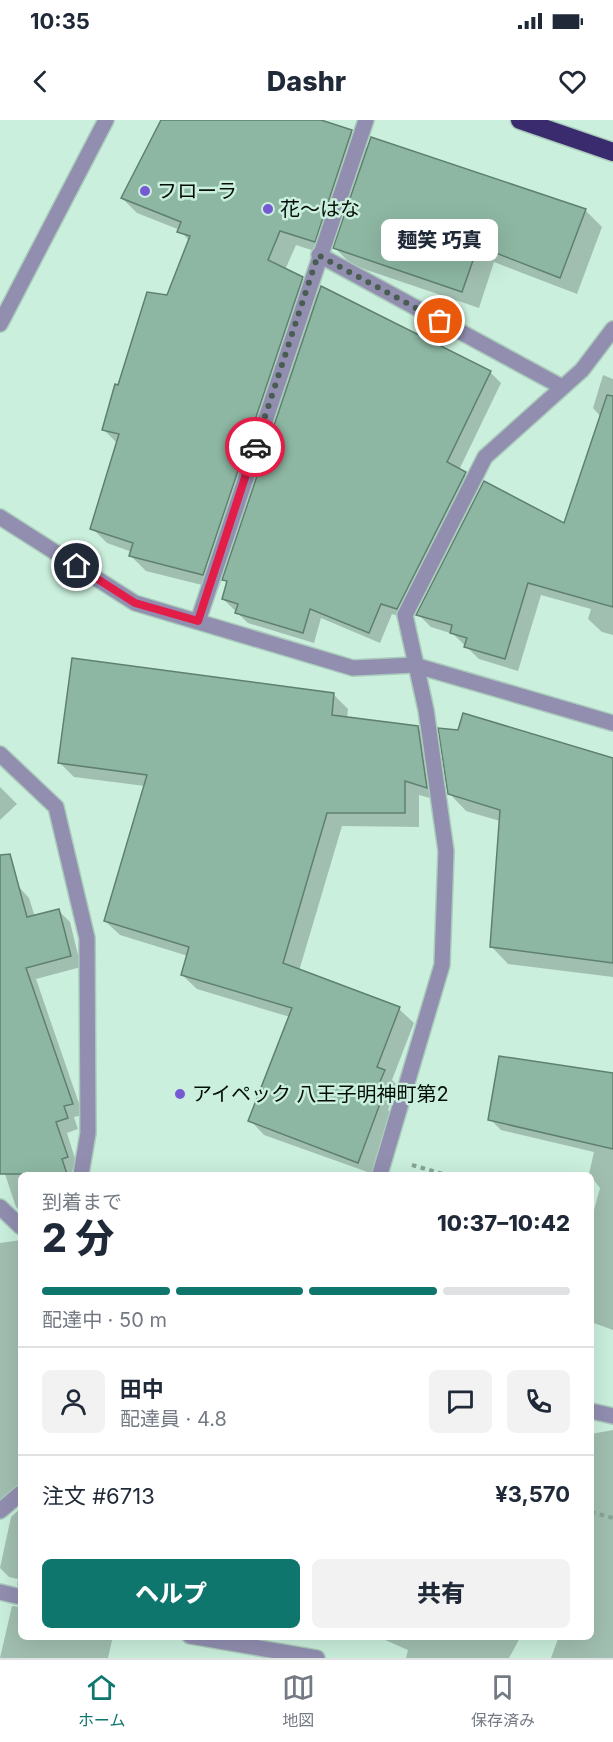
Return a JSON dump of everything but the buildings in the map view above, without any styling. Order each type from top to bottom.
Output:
[{"type":"highway","points":[[520,120],[613,152]]},
{"type":"street","points":[[0,324],[106,120]]},
{"type":"street","points":[[198,621],[318,255],[366,120]]},
{"type":"street","points":[[318,255],[562,387]]},
{"type":"street","points":[[381,1172],[442,965],[446,851],[426,711],[414,665],[405,615],[485,457],[582,370],[613,329]]},
{"type":"street","points":[[0,517],[135,603],[353,668],[414,665],[613,723]]},
{"type":"street","points":[[0,754],[56,807],[87,938],[88,1133],[81,1172]]},
{"type":"street","points":[[0,1207],[18,1224]]},
{"type":"street","points":[[594,1412],[613,1416]]},
{"type":"street","points":[[0,1511],[18,1496]]},
{"type":"street","points":[[0,1592],[18,1596]]},
{"type":"street","points":[[213,1640],[317,1658]]},
{"type":"path","points":[[594,1513],[613,1518]]},
{"type":"way so far","points":[[255,447],[318,255],[440,321]]},
{"type":"place","name":"フローラ","points":[[145,191]]},
{"type":"place","name":"花～はな","points":[[268,209]]},
{"type":"place","name":"麺笑 巧真","points":[[440,321]]},
{"type":"place","name":"アイペック 八王子明神町第2","points":[[180,1094]]},
{"type":"route","points":[[77,566],[135,603],[198,621],[255,447]]}]
